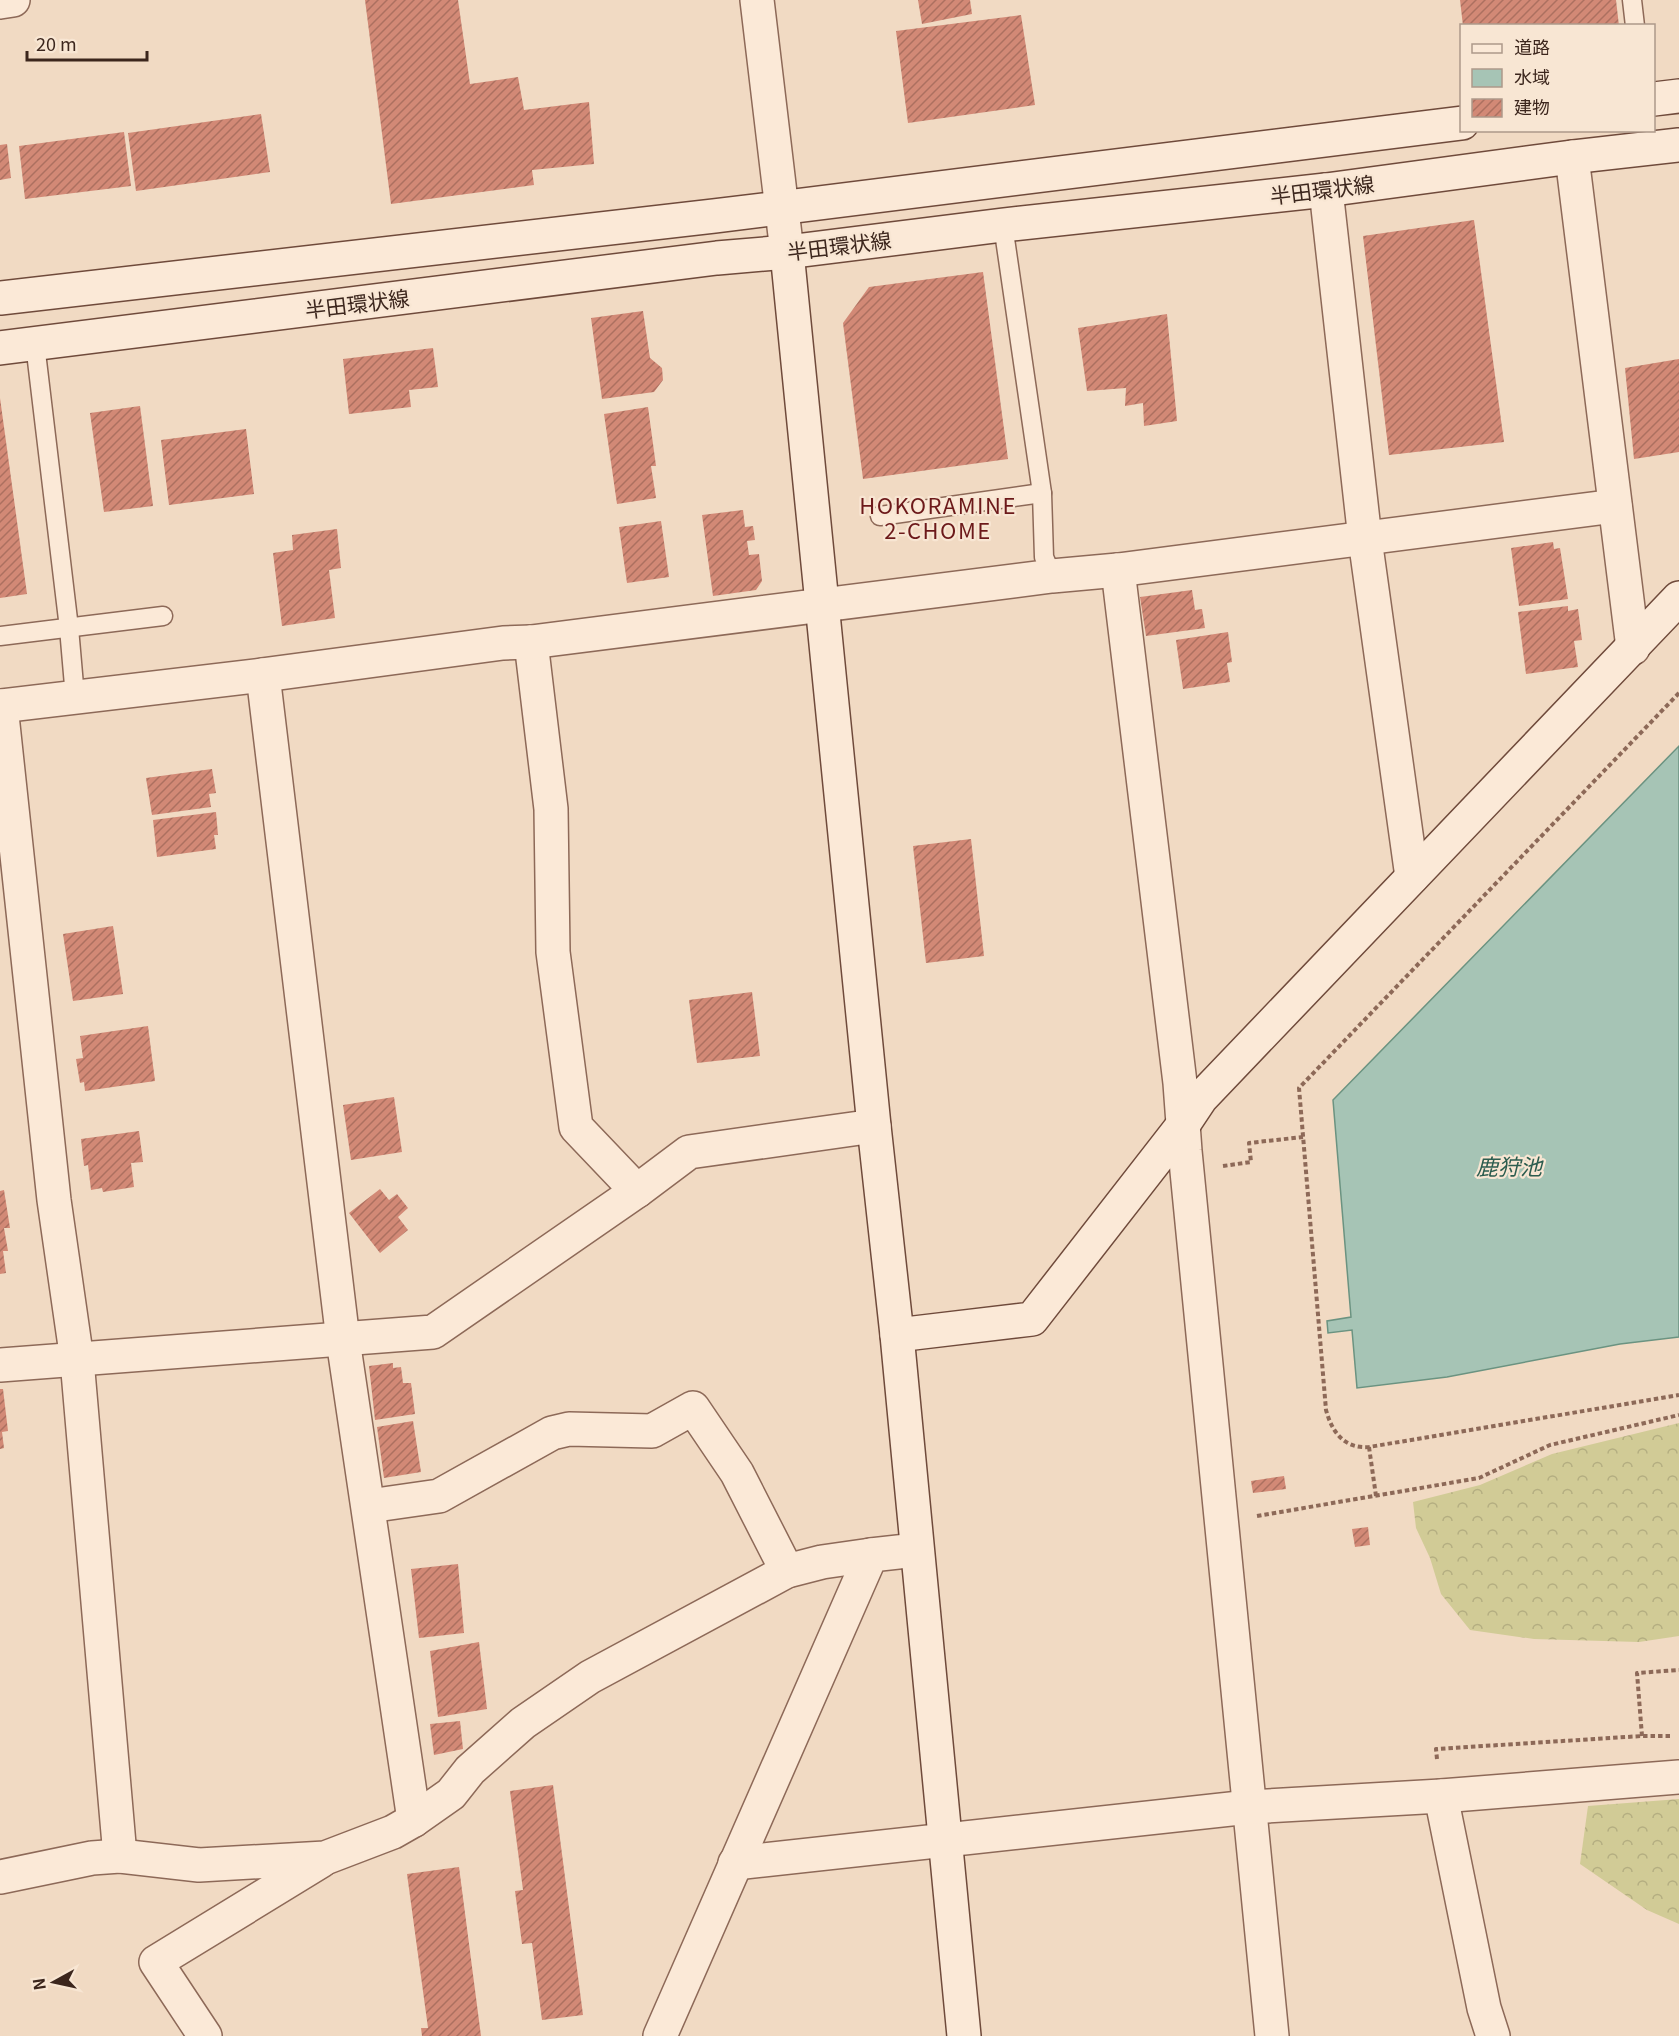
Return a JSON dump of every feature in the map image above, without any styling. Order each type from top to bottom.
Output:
[{"type":"street","points":[[0,2],[13,0]]},
{"type":"street","points":[[758,0],[783,208],[824,606],[964,2036]]},
{"type":"street","points":[[1655,99],[1679,96]]},
{"type":"street","name":"半田環状線","points":[[0,298],[783,208],[1460,123]]},
{"type":"street","name":"半田環状線","points":[[0,348],[717,258],[787,252],[1003,225],[1326,190],[1679,145]]},
{"type":"street","points":[[1572,157],[1633,648]]},
{"type":"street","points":[[1326,190],[1365,539],[1412,877]]},
{"type":"street","points":[[120,1856],[77,1360],[54,1200],[0,706],[1615,507]]},
{"type":"street","points":[[1118,570],[1178,1071],[1272,2036]]},
{"type":"street","points":[[897,1335],[1032,1319],[1183,1125],[1201,1098],[1679,598]]},
{"type":"street","points":[[531,642],[551,809],[553,952],[576,1127],[638,1191]]},
{"type":"street","points":[[263,675],[343,1340],[414,1820]]},
{"type":"street","points":[[0,1365],[433,1332],[638,1191],[689,1152],[874,1126]]},
{"type":"street","points":[[369,1506],[439,1496],[552,1433],[569,1429],[652,1431],[693,1408],[738,1473],[787,1571]]},
{"type":"street","points":[[205,2036],[156,1962],[325,1858],[393,1832],[414,1820],[451,1794],[470,1770],[522,1723],[590,1677],[787,1571],[822,1562],[916,1550]]},
{"type":"street","points":[[660,2036],[871,1556]]},
{"type":"street","points":[[735,1863],[1249,1807],[1441,1796],[1679,1777]]},
{"type":"street","points":[[1441,1796],[1484,2008],[1494,2036]]},
{"type":"street","points":[[0,1877],[92,1858],[120,1856],[199,1865],[325,1858]]},
{"type":"lane","points":[[1632,0],[1635,24]]},
{"type":"lane","points":[[1003,225],[1042,493],[1044,557],[1052,576]]},
{"type":"lane","points":[[35,344],[69,628],[75,697]]},
{"type":"lane","points":[[880,516],[1042,493]]},
{"type":"lane","points":[[0,636],[163,616]]},
{"type":"path","points":[[1679,693],[1299,1088],[1326,1410],[1337,1436],[1358,1448],[1369,1447],[1679,1395]]},
{"type":"path","points":[[1249,1143],[1303,1137]]},
{"type":"path","points":[[1221,1522],[1479,1478],[1550,1445],[1679,1415]]},
{"type":"path","points":[[1369,1447],[1376,1496]]},
{"type":"path","points":[[1642,1736],[1637,1673],[1679,1670]]},
{"type":"path","points":[[1441,1796],[1436,1749],[1670,1736]]},
{"type":"green space","points":[[1679,1423],[1679,1636],[1639,1642],[1534,1639],[1470,1630],[1441,1594],[1430,1558],[1416,1528],[1413,1502],[1480,1485],[1552,1454]]},
{"type":"green space","points":[[1679,1799],[1679,1924],[1647,1910],[1580,1864],[1588,1806]]},
{"type":"water","name":"鹿狩池","points":[[1679,746],[1679,1337],[1620,1344],[1447,1377],[1357,1388],[1352,1330],[1328,1333],[1327,1321],[1351,1317],[1333,1100]]},
{"type":"building","points":[[365,0],[458,0],[470,84],[518,77],[524,110],[589,102],[594,164],[532,170],[534,185],[391,204]]},
{"type":"building","points":[[918,0],[970,0],[972,14],[922,24]]},
{"type":"building","points":[[1460,0],[1616,0],[1619,24],[1463,24]]},
{"type":"building","points":[[1021,15],[1035,105],[908,123],[896,31]]},
{"type":"building","points":[[261,114],[270,172],[136,191],[128,133]]},
{"type":"building","points":[[124,132],[131,186],[25,199],[19,146]]},
{"type":"building","points":[[7,144],[11,178],[0,180],[0,145]]},
{"type":"building","points":[[1474,220],[1504,442],[1389,455],[1363,236]]},
{"type":"building","points":[[983,272],[1008,459],[863,479],[843,323],[869,287]]},
{"type":"building","points":[[643,311],[650,358],[662,368],[663,380],[654,392],[602,399],[591,318]]},
{"type":"building","points":[[1167,314],[1177,421],[1144,426],[1143,403],[1125,406],[1126,388],[1087,391],[1078,328]]},
{"type":"building","points":[[433,348],[438,387],[409,390],[411,407],[349,414],[343,359]]},
{"type":"building","points":[[1679,359],[1679,452],[1634,459],[1625,368]]},
{"type":"building","points":[[0,398],[27,594],[0,598]]},
{"type":"building","points":[[140,406],[153,506],[104,512],[90,413]]},
{"type":"building","points":[[648,407],[656,466],[651,466],[656,498],[617,504],[604,414]]},
{"type":"building","points":[[246,429],[254,494],[169,505],[161,440]]},
{"type":"building","points":[[743,510],[745,527],[753,526],[755,540],[747,541],[749,555],[759,554],[762,581],[756,590],[713,596],[702,515]]},
{"type":"building","points":[[661,521],[669,577],[627,583],[619,527]]},
{"type":"building","points":[[337,529],[341,568],[329,570],[335,618],[282,626],[273,553],[293,550],[292,535]]},
{"type":"building","points":[[1553,542],[1554,549],[1560,548],[1568,599],[1519,606],[1511,548]]},
{"type":"building","points":[[1192,590],[1195,610],[1202,609],[1205,628],[1146,636],[1140,597]]},
{"type":"building","points":[[1568,606],[1568,611],[1578,609],[1582,640],[1574,641],[1578,667],[1526,674],[1518,612]]},
{"type":"building","points":[[1228,632],[1232,662],[1227,663],[1230,682],[1183,689],[1176,640]]},
{"type":"building","points":[[212,769],[216,793],[209,794],[211,807],[152,815],[146,778]]},
{"type":"building","points":[[216,812],[218,835],[214,835],[216,849],[157,857],[153,820]]},
{"type":"building","points":[[971,839],[984,956],[926,963],[913,846]]},
{"type":"building","points":[[113,926],[123,994],[73,1001],[63,934]]},
{"type":"building","points":[[752,992],[760,1056],[697,1063],[689,1000]]},
{"type":"building","points":[[148,1026],[155,1081],[85,1091],[84,1082],[80,1083],[76,1059],[83,1058],[80,1036]]},
{"type":"building","points":[[394,1097],[402,1152],[351,1160],[343,1105]]},
{"type":"building","points":[[139,1131],[143,1162],[131,1163],[134,1187],[103,1192],[102,1188],[91,1190],[88,1165],[84,1166],[81,1139]]},
{"type":"building","points":[[380,1189],[389,1200],[397,1194],[408,1208],[398,1217],[408,1230],[380,1253],[349,1213]]},
{"type":"building","points":[[4,1190],[10,1228],[4,1228],[8,1251],[3,1251],[6,1273],[0,1274],[0,1191]]},
{"type":"building","points":[[393,1363],[393,1368],[401,1367],[403,1383],[411,1383],[415,1414],[375,1420],[369,1366]]},
{"type":"building","points":[[0,1389],[3,1389],[8,1431],[2,1432],[4,1448],[0,1449]]},
{"type":"building","points":[[413,1421],[421,1472],[384,1478],[377,1427]]},
{"type":"building","points":[[1284,1476],[1286,1489],[1253,1493],[1251,1481]]},
{"type":"building","points":[[1368,1527],[1370,1545],[1355,1547],[1352,1529]]},
{"type":"building","points":[[458,1564],[464,1633],[419,1638],[411,1569]]},
{"type":"building","points":[[479,1642],[487,1709],[438,1717],[430,1651]]},
{"type":"building","points":[[460,1721],[463,1749],[434,1755],[430,1724]]},
{"type":"building","points":[[553,1785],[583,2015],[542,2020],[532,1943],[522,1944],[515,1891],[523,1890],[510,1791]]},
{"type":"building","points":[[459,1867],[481,2036],[422,2036],[421,2028],[428,2028],[407,1874]]},
{"type":"district","name":"HOKORAMINE 2-CHOME","points":[[938,516]]}]
